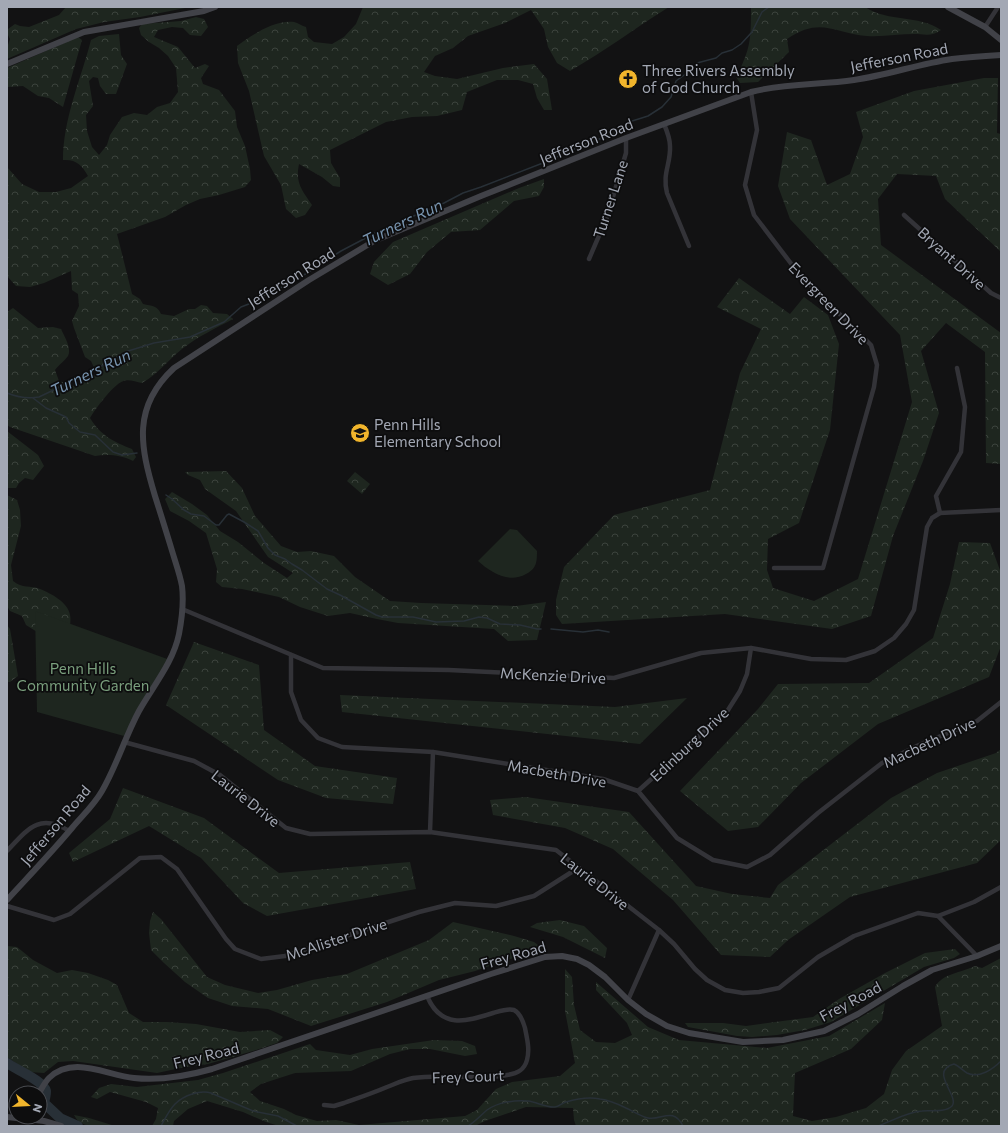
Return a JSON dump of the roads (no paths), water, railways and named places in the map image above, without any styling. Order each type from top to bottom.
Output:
[{"type":"street","points":[[7,64],[84,32],[204,11],[215,7]]},
{"type":"street","points":[[948,7],[985,27],[1001,40]]},
{"type":"street","points":[[985,27],[998,7]]},
{"type":"street","name":"Jefferson Road","points":[[7,900],[69,831],[102,791],[124,742],[142,707],[167,666],[174,650],[179,634],[183,592],[180,576],[152,486],[142,439],[143,424],[147,407],[153,393],[165,376],[174,368],[309,280],[374,242],[450,208],[626,138],[751,92],[786,85],[856,80],[951,59],[1001,55]]},
{"type":"street","name":"Evergreen Drive","points":[[751,92],[757,130],[745,184],[754,215],[799,274],[871,345],[877,365],[874,387],[823,568],[774,568]]},
{"type":"street","points":[[664,124],[670,147],[665,174],[667,193],[689,246]]},
{"type":"street","name":"Turner Lane","points":[[589,259],[607,217],[626,153],[626,138]]},
{"type":"street","name":"Bryant Drive","points":[[904,215],[991,293],[1001,298]]},
{"type":"street","points":[[957,368],[965,407],[961,452],[936,496],[940,513],[1001,510]]},
{"type":"street","name":"McKenzie Drive","points":[[182,609],[323,668],[449,670],[614,678],[702,653],[751,648],[811,659],[846,660],[875,651],[894,638],[906,624],[914,610],[927,527],[932,518],[940,513]]},
{"type":"street","name":"Edinburg Drive","points":[[638,791],[728,710],[740,691],[747,674],[751,648]]},
{"type":"street","name":"Macbeth Drive","points":[[290,655],[291,692],[301,720],[318,738],[342,747],[433,752],[603,779],[638,791],[677,838],[713,860],[748,867],[770,855],[818,813],[882,763],[919,745],[977,721],[1001,702]]},
{"type":"street","name":"Laurie Drive","points":[[124,742],[194,761],[220,774],[286,828],[310,834],[430,832],[556,850],[659,930],[674,944],[695,970],[707,980],[725,990],[748,993],[779,988],[818,957],[854,936],[918,913],[938,916]]},
{"type":"street","points":[[430,832],[433,752]]},
{"type":"street","points":[[7,851],[25,832],[39,824],[54,824],[69,831]]},
{"type":"street","name":"McAlister Drive","points":[[7,906],[54,920],[70,914],[140,858],[161,857],[177,869],[226,939],[235,949],[261,959],[285,956],[419,912],[455,903],[496,906],[534,896],[578,868]]},
{"type":"street","points":[[977,956],[938,916],[974,902],[1001,887]]},
{"type":"street","points":[[628,1000],[659,930]]},
{"type":"street","name":"Frey Road","points":[[44,1085],[48,1079],[62,1069],[75,1067],[89,1068],[126,1077],[144,1079],[199,1073],[227,1065],[544,957],[562,956],[576,959],[589,965],[606,977],[628,1000],[646,1014],[668,1026],[689,1033],[743,1042],[783,1040],[824,1031],[858,1014],[932,970],[977,956],[1001,946]]},
{"type":"street","name":"Frey Court","points":[[324,1105],[334,1106],[344,1103],[401,1081],[413,1078],[477,1078],[503,1076],[519,1072],[526,1065],[528,1042],[524,1022],[516,1011],[512,1009],[502,1010],[468,1020],[452,1019],[445,1017],[434,1009],[427,996]]},
{"type":"street","points":[[48,1122],[61,1126]]},
{"type":"waterway","name":"Turners Run","points":[[7,393],[15,396],[31,398],[39,397],[85,375],[125,352],[154,343],[190,337],[224,322],[241,307],[293,282],[341,251],[381,230],[444,203],[463,193],[548,161],[590,142],[612,135],[629,122],[648,116],[662,107],[671,97],[676,81],[691,70],[697,63],[716,58],[722,53],[732,50],[741,44],[752,32],[762,12],[769,7]]},
{"type":"waterway","points":[[33,398],[46,408],[66,417],[69,423],[80,432],[95,435],[113,452],[122,455],[137,453]]},
{"type":"waterway","points":[[166,495],[184,510],[191,514],[204,516],[216,525],[219,525],[229,514],[244,522],[258,531],[268,548],[275,555],[285,559],[302,570],[327,589],[376,615],[382,617],[413,617],[436,622],[464,621],[479,617],[487,618],[500,624],[520,625],[541,629]]},
{"type":"waterway","points":[[551,629],[583,632],[598,630],[609,632]]},
{"type":"waterway","points":[[878,1126],[911,1113],[945,1110],[952,1106],[952,1096],[944,1078],[944,1072],[947,1067],[954,1064],[967,1073],[976,1075],[990,1070],[1001,1061]]},
{"type":"waterway","points":[[7,1063],[40,1083],[46,1091],[44,1103],[60,1118],[78,1126]]},
{"type":"waterway","points":[[161,1126],[175,1104],[187,1096],[202,1092],[211,1093],[253,1111],[278,1116],[297,1126]]},
{"type":"waterway","points":[[468,1126],[491,1107],[507,1102],[528,1101],[548,1107],[555,1107],[570,1101],[592,1098],[613,1102],[648,1118],[671,1115],[679,1120],[683,1126]]},
{"type":"place","name":"Three Rivers Assembly of God Church","points":[[628,79]]},
{"type":"place","name":"Penn Hills Elementary School","points":[[360,433]]},
{"type":"park label","name":"Penn Hills Community Garden","points":[[83,676]]}]
